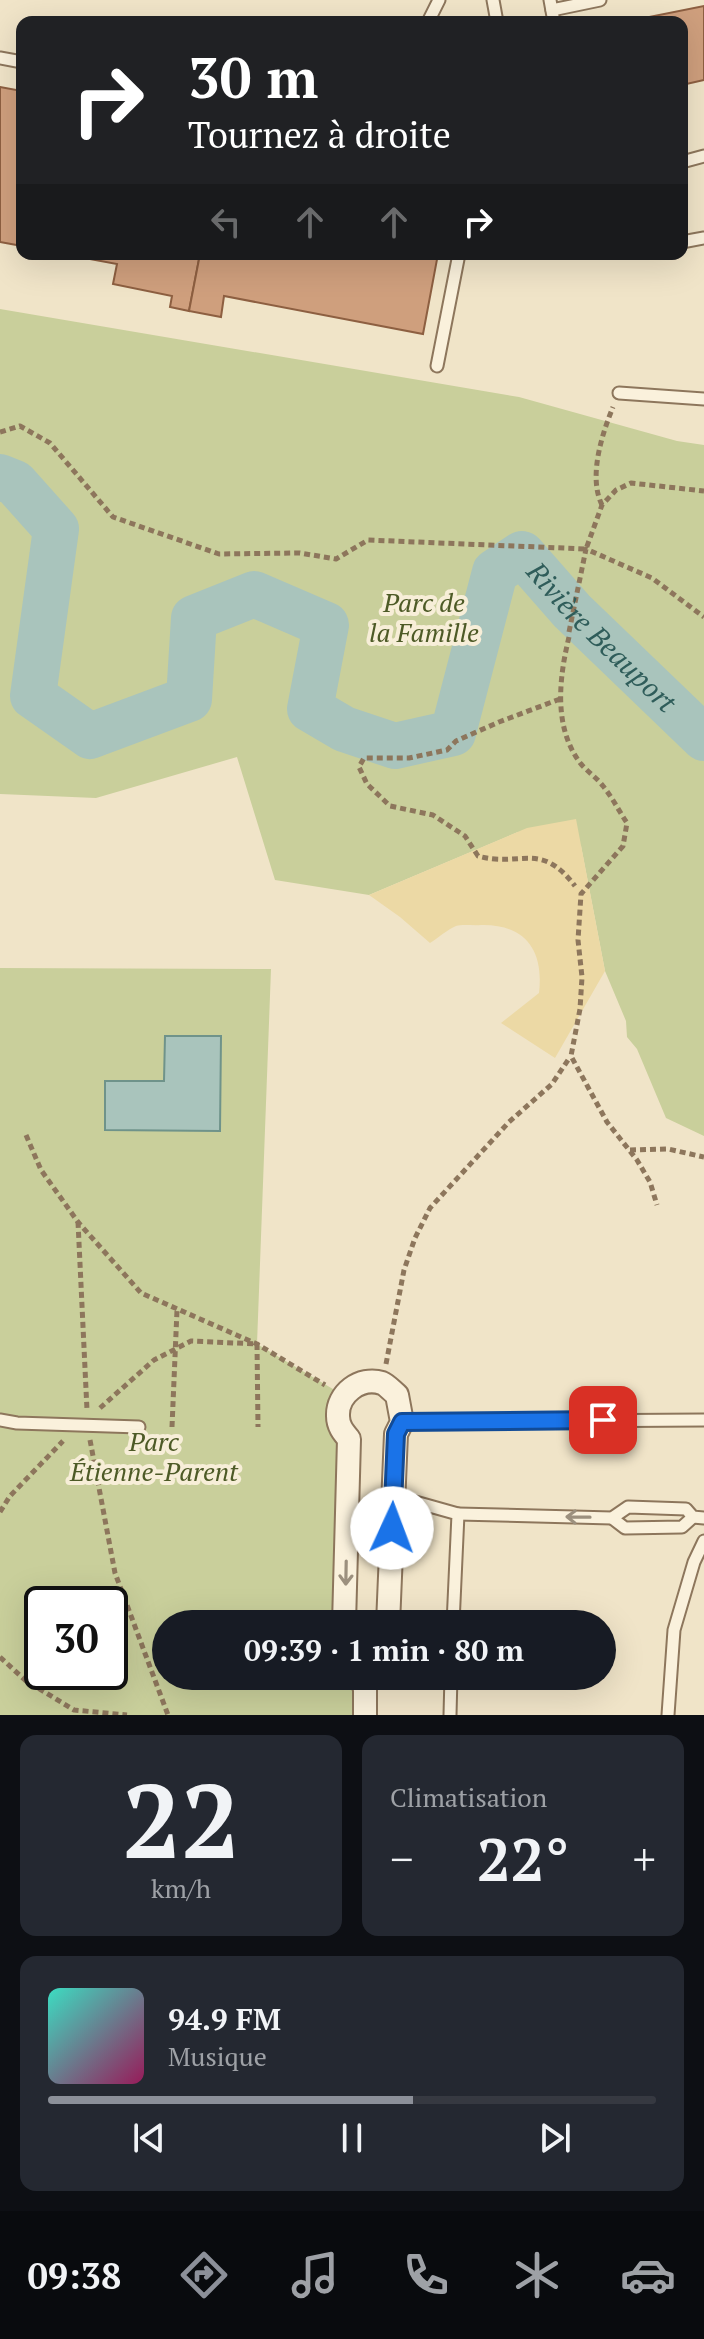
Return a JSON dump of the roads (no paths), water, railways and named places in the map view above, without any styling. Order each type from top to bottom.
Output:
[{"type":"street","points":[[344,1610],[349,1439],[340,1427],[337,1414],[343,1395],[361,1383],[382,1383],[397,1395],[402,1422],[396,1434],[389,1610]]},
{"type":"street","points":[[365,1715],[366,1690]]},
{"type":"lane","points":[[552,11],[600,0]]},
{"type":"lane","points":[[437,366],[458,260]]},
{"type":"lane","points":[[619,393],[704,399]]},
{"type":"lane","points":[[0,1420],[139,1427]]},
{"type":"lane","points":[[402,1422],[704,1420]]},
{"type":"lane","points":[[394,1496],[458,1514],[612,1518],[628,1507],[686,1509],[699,1518],[682,1527],[625,1528],[612,1518]]},
{"type":"lane","points":[[454,1610],[458,1514]]},
{"type":"lane","points":[[668,1715],[674,1630],[694,1562],[704,1541]]},
{"type":"lane","points":[[450,1715],[451,1690]]},
{"type":"water","points":[[165,1036],[221,1036],[220,1131],[105,1130],[105,1081],[164,1081]]},
{"type":"waterway","name":"Rivière Beauport","points":[[0,477],[15,483],[56,529],[33,696],[90,736],[189,699],[194,618],[254,594],[326,625],[310,709],[344,729],[395,746],[453,733],[495,572],[522,554],[572,611],[704,738]]},
{"type":"park label","name":"Parc de la Famille","points":[[424,618]]},
{"type":"park label","name":"Parc Étienne-Parent","points":[[154,1457]]}]
